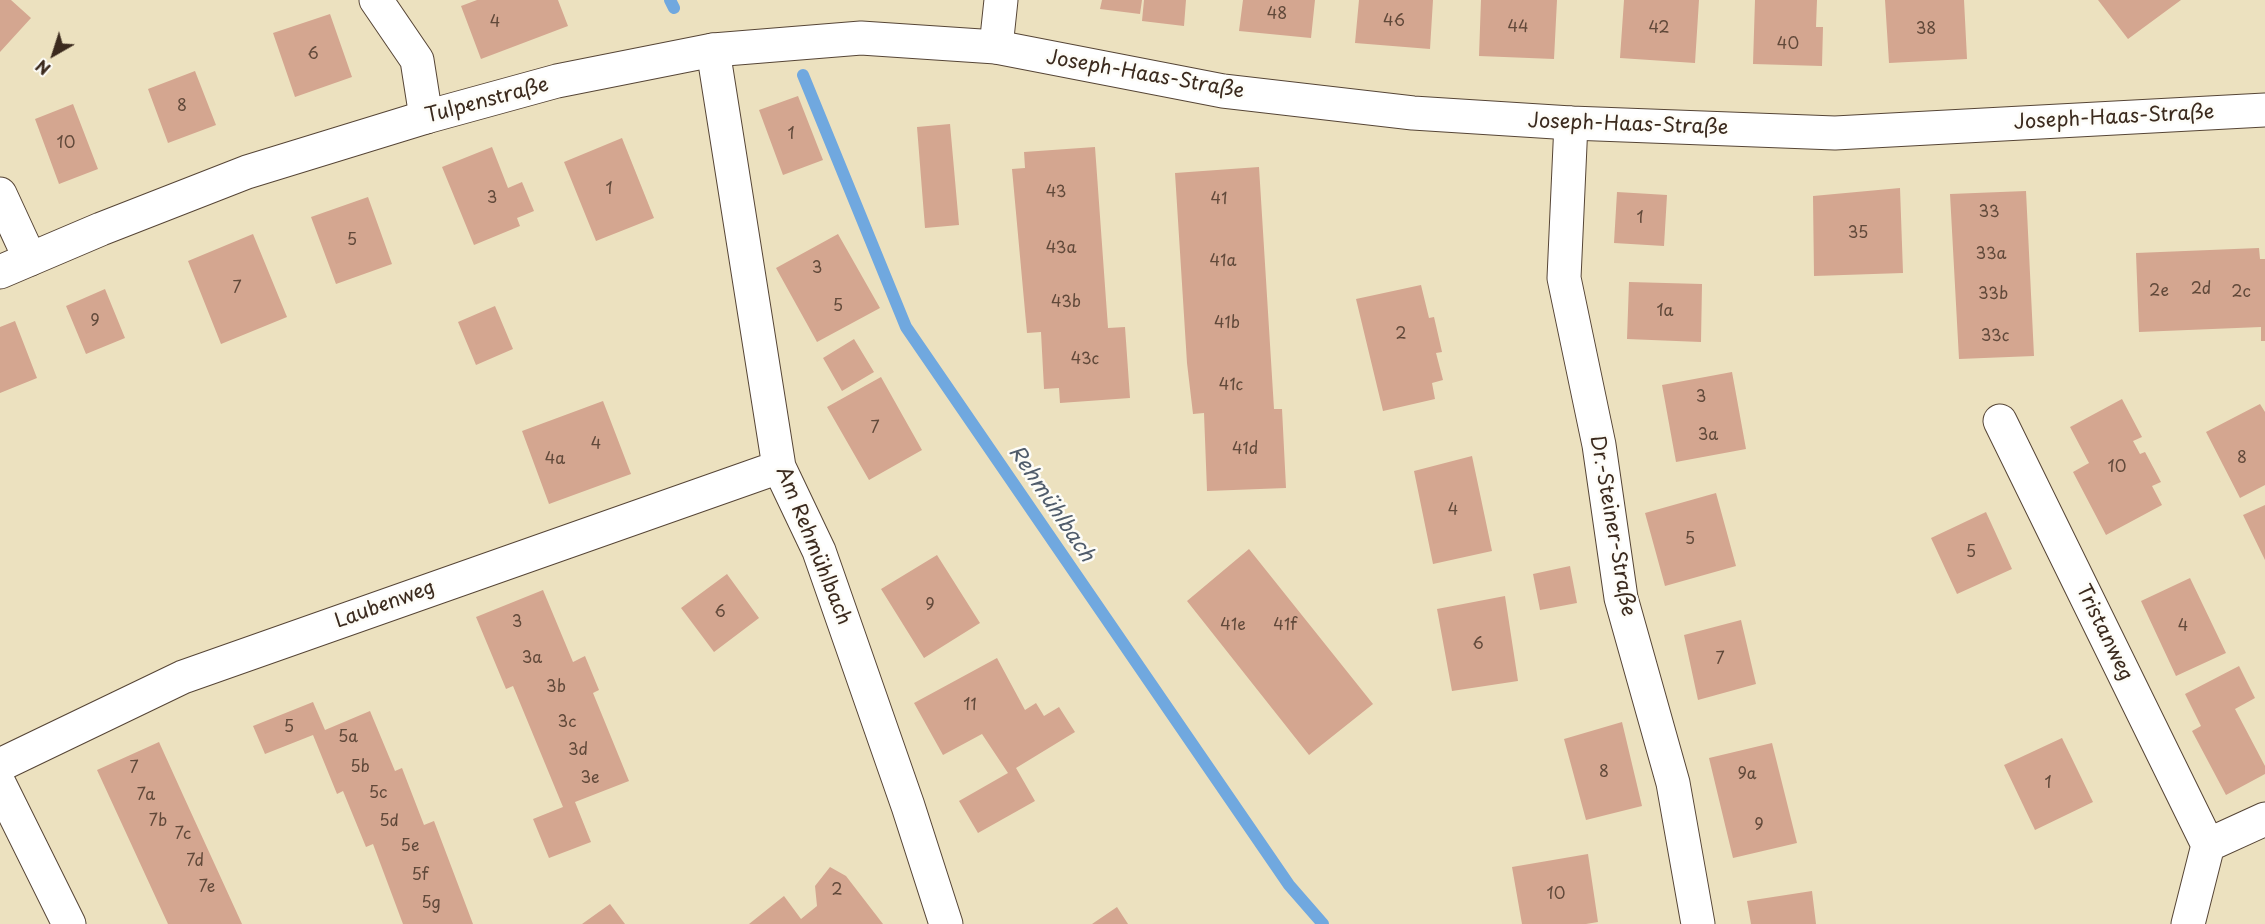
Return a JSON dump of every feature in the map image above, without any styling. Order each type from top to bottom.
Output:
[{"type":"street","points":[[376,0],[417,60],[426,117]]},
{"type":"street","points":[[996,47],[1001,0]]},
{"type":"street","name":"Tulpenstraße","points":[[0,272],[247,172],[426,117],[557,81],[713,50],[861,38],[996,47]]},
{"type":"street","name":"Joseph-Haas-Straße","points":[[996,47],[1223,91],[1413,113],[1571,123],[1835,133],[2265,110]]},
{"type":"street","name":"Am Rehmühlbach","points":[[713,50],[779,467],[819,551],[908,806],[946,924]]},
{"type":"street","name":"Dr.-Steiner-Straße","points":[[1571,123],[1564,278],[1599,446],[1621,598],[1673,783],[1698,924]]},
{"type":"street","points":[[0,194],[30,259]]},
{"type":"street","name":"Tristanweg","points":[[2000,421],[2208,845]]},
{"type":"street","name":"Laubenweg","points":[[0,765],[183,677],[779,467]]},
{"type":"street","points":[[0,785],[69,924]]},
{"type":"street","points":[[2188,924],[2208,845],[2265,819]]},
{"type":"building","points":[[0,0],[11,0],[31,18],[0,52]]},
{"type":"building","points":[[477,0],[558,0],[568,26],[481,59],[461,6]]},
{"type":"building","points":[[1102,0],[1142,0],[1140,14],[1100,9]]},
{"type":"building","points":[[1144,0],[1186,0],[1184,26],[1142,21]]},
{"type":"building","points":[[1243,0],[1315,0],[1311,38],[1239,31]]},
{"type":"building","points":[[1359,0],[1433,0],[1430,49],[1355,43]]},
{"type":"building","points":[[1481,0],[1557,0],[1554,59],[1479,56]]},
{"type":"building","points":[[1624,0],[1699,0],[1695,63],[1620,58]]},
{"type":"building","points":[[1755,0],[1817,0],[1816,27],[1823,27],[1822,66],[1753,64]]},
{"type":"building","points":[[1885,0],[1964,0],[1967,59],[1889,63]]},
{"type":"building","points":[[2098,0],[2181,0],[2128,39]]},
{"type":"building","points":[[330,14],[352,77],[295,97],[273,33]]},
{"type":"building","points":[[195,71],[216,125],[168,143],[148,89]]},
{"type":"building","points":[[798,96],[823,160],[783,175],[759,110]]},
{"type":"building","points":[[73,104],[98,169],[59,184],[35,119]]},
{"type":"building","points":[[950,124],[959,225],[925,228],[917,127]]},
{"type":"building","points":[[622,138],[654,218],[596,241],[564,162]]},
{"type":"building","points":[[492,147],[508,188],[522,182],[534,211],[517,218],[520,226],[474,245],[442,167]]},
{"type":"building","points":[[1095,147],[1108,328],[1125,327],[1130,398],[1060,403],[1059,388],[1044,389],[1041,332],[1027,333],[1012,169],[1025,168],[1024,152]]},
{"type":"building","points":[[1259,167],[1274,409],[1282,409],[1286,488],[1207,491],[1204,413],[1193,414],[1187,363],[1175,173]]},
{"type":"building","points":[[1900,188],[1903,273],[1814,276],[1813,196]]},
{"type":"building","points":[[2026,191],[2034,356],[1959,359],[1950,194]]},
{"type":"building","points":[[1617,192],[1667,195],[1664,246],[1614,243]]},
{"type":"building","points":[[368,197],[392,264],[336,284],[311,217]]},
{"type":"building","points":[[253,234],[287,317],[221,344],[188,261]]},
{"type":"building","points":[[838,234],[880,308],[817,342],[776,268]]},
{"type":"building","points":[[2259,248],[2260,259],[2265,259],[2265,341],[2261,341],[2261,327],[2139,332],[2136,253]]},
{"type":"building","points":[[1629,282],[1702,284],[1701,342],[1627,339]]},
{"type":"building","points":[[1421,285],[1429,318],[1434,317],[1442,352],[1436,353],[1443,380],[1432,383],[1435,399],[1383,411],[1356,299]]},
{"type":"building","points":[[105,289],[125,338],[86,354],[66,306]]},
{"type":"building","points":[[495,306],[513,349],[476,365],[458,322]]},
{"type":"building","points":[[15,321],[37,378],[0,393],[0,327]]},
{"type":"building","points":[[854,339],[874,372],[842,391],[823,358]]},
{"type":"building","points":[[1732,372],[1746,449],[1676,462],[1662,385]]},
{"type":"building","points":[[881,377],[922,450],[869,480],[827,407]]},
{"type":"building","points":[[2122,399],[2142,437],[2133,441],[2140,454],[2145,452],[2161,482],[2152,486],[2162,505],[2106,535],[2073,472],[2089,463],[2070,427]]},
{"type":"building","points":[[603,401],[631,474],[549,504],[522,431]]},
{"type":"building","points":[[2260,404],[2265,412],[2265,485],[2240,498],[2206,432]]},
{"type":"building","points":[[1472,456],[1492,551],[1433,564],[1414,471]]},
{"type":"building","points":[[1716,493],[1736,566],[1665,586],[1645,513]]},
{"type":"building","points":[[2265,505],[2265,560],[2243,515]]},
{"type":"building","points":[[1986,512],[2012,569],[1957,594],[1931,538]]},
{"type":"building","points":[[1249,549],[1373,704],[1309,755],[1187,601]]},
{"type":"building","points":[[937,555],[980,623],[924,658],[881,589]]},
{"type":"building","points":[[1570,566],[1577,603],[1540,610],[1533,574]]},
{"type":"building","points":[[727,574],[759,618],[714,652],[681,608]]},
{"type":"building","points":[[2190,578],[2226,653],[2176,676],[2141,601]]},
{"type":"building","points":[[543,590],[573,662],[585,656],[599,690],[593,693],[629,781],[575,802],[591,842],[549,858],[533,819],[563,807],[513,686],[506,689],[476,617]]},
{"type":"building","points":[[1505,596],[1518,681],[1452,691],[1437,609]]},
{"type":"building","points":[[1741,620],[1756,684],[1698,700],[1684,635]]},
{"type":"building","points":[[997,658],[1025,710],[1036,703],[1044,716],[1059,707],[1075,732],[1016,768],[1035,801],[978,833],[959,801],[1008,773],[982,734],[943,755],[914,703]]},
{"type":"building","points":[[2239,666],[2255,698],[2235,709],[2265,766],[2265,774],[2226,795],[2192,731],[2201,726],[2185,694]]},
{"type":"building","points":[[313,702],[325,730],[370,711],[395,771],[402,768],[424,825],[434,821],[473,924],[403,924],[373,844],[366,847],[343,791],[337,794],[313,735],[265,754],[253,726]]},
{"type":"building","points":[[1622,722],[1642,806],[1586,820],[1564,739]]},
{"type":"building","points":[[2062,738],[2093,802],[2035,830],[2004,765]]},
{"type":"building","points":[[159,742],[242,924],[168,924],[97,770]]},
{"type":"building","points":[[1772,743],[1797,843],[1733,858],[1709,758]]},
{"type":"building","points":[[1588,854],[1598,922],[1522,924],[1512,867]]},
{"type":"building","points":[[830,867],[846,876],[883,924],[749,924],[784,896],[801,919],[817,906],[815,886]]},
{"type":"building","points":[[1812,891],[1816,924],[1751,924],[1747,901]]},
{"type":"building","points":[[610,904],[625,924],[582,924]]},
{"type":"building","points":[[1117,907],[1128,924],[1092,924]]},
{"type":"waterway","name":"Rehmühlbach","points":[[670,0],[674,8]]},
{"type":"waterway","name":"Rehmühlbach","points":[[803,75],[906,327],[1289,885],[1323,924]]}]
